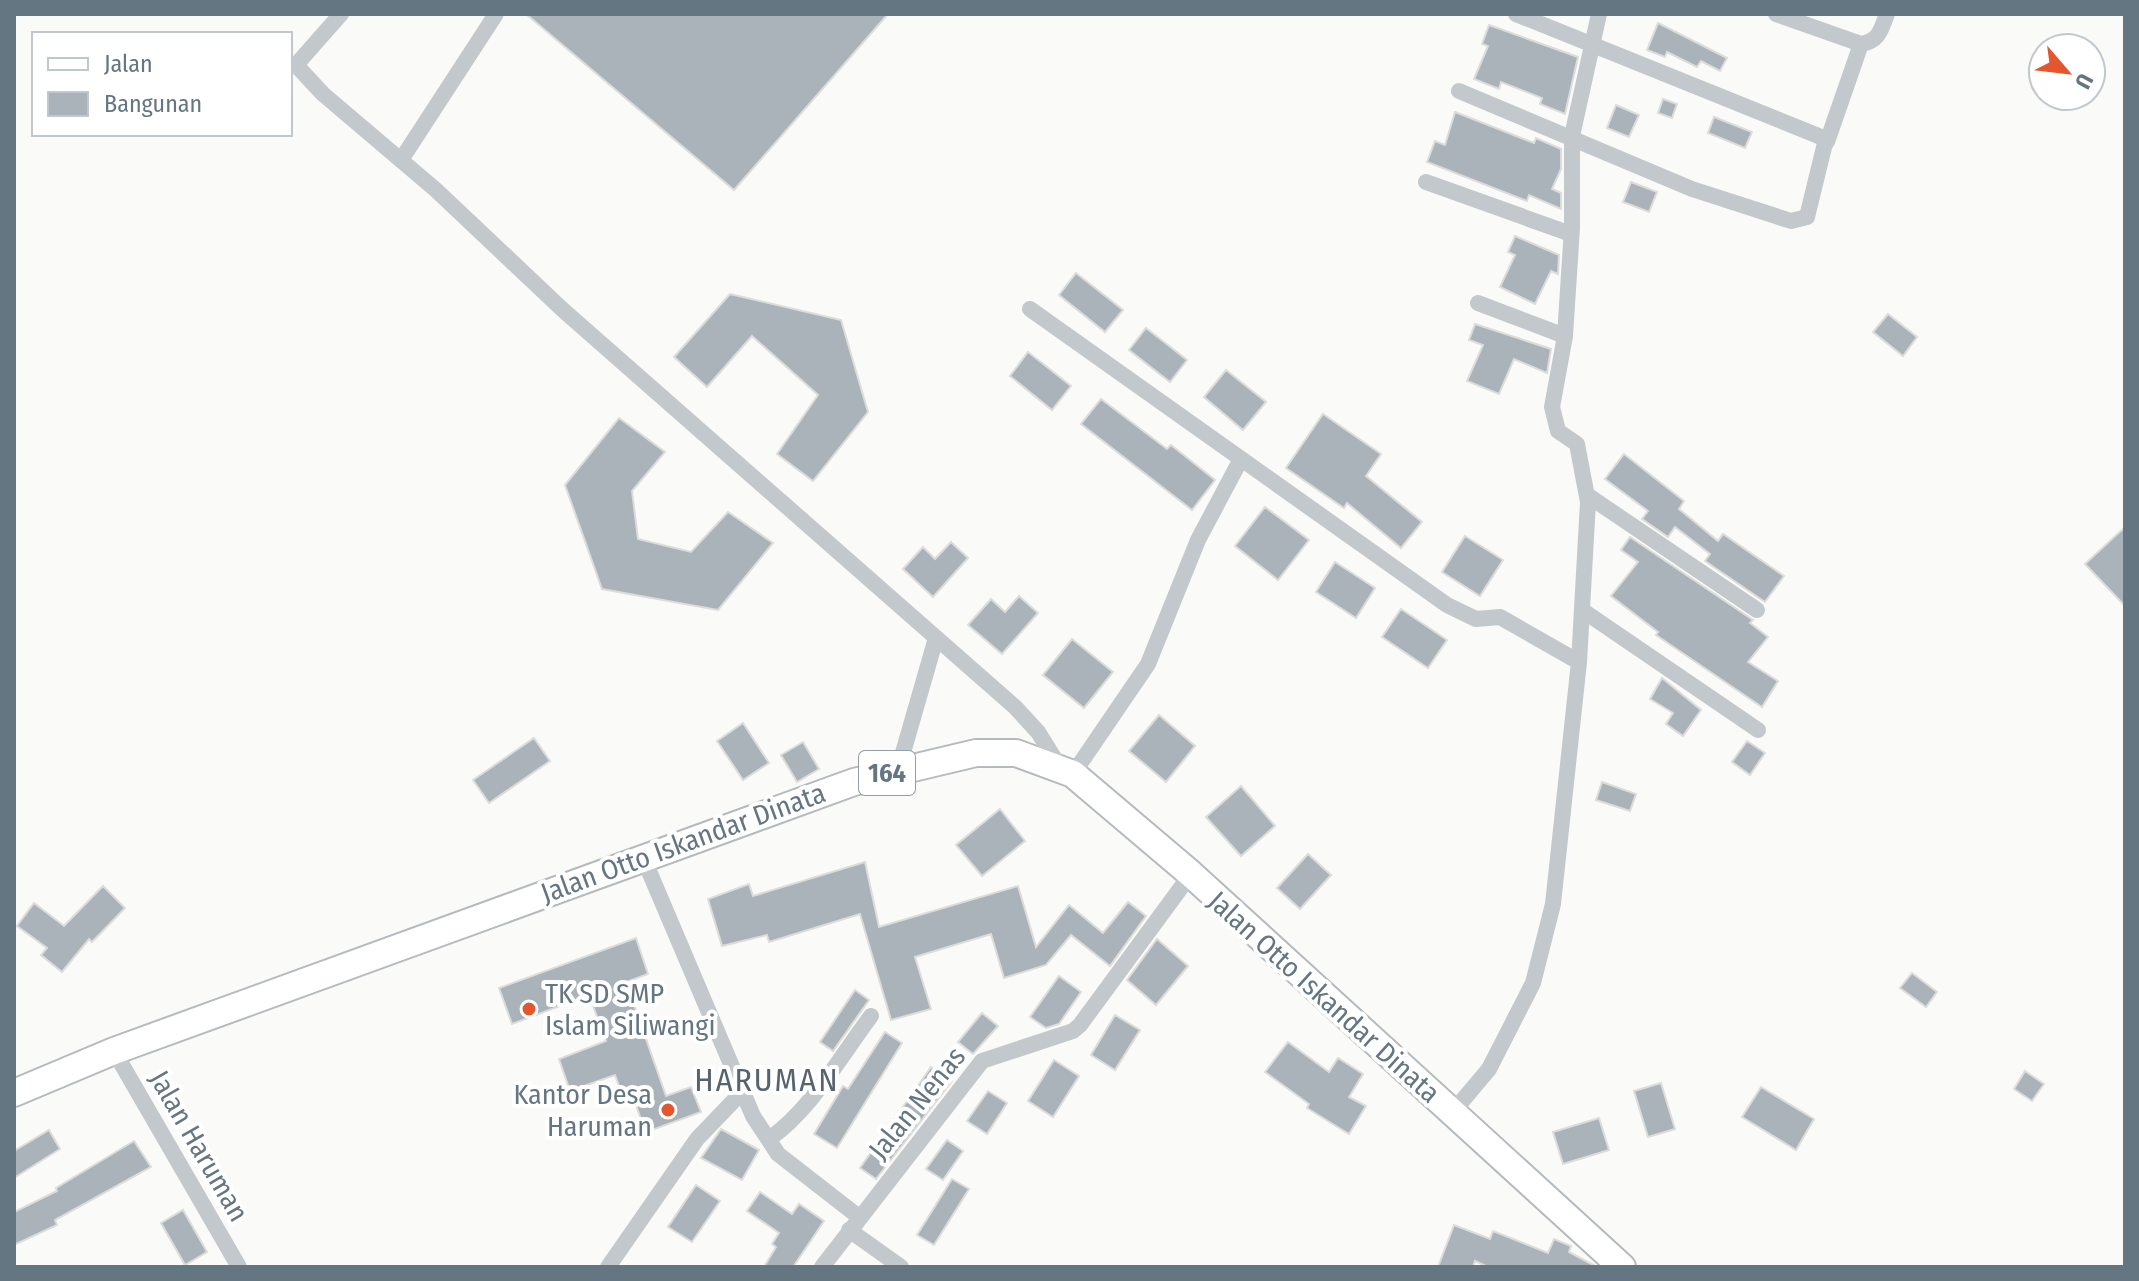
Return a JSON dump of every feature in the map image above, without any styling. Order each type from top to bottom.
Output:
[{"type":"main road","name":"Jalan Otto Iskandar Dinata","points":[[14,1093],[114,1051],[854,782],[976,753],[1016,753],[1067,771],[1191,874],[1622,1267]]},
{"type":"street","points":[[341,14],[296,65],[563,310],[1015,707],[1067,771],[1148,664],[1198,540],[1241,459]]},
{"type":"street","points":[[401,160],[496,14]]},
{"type":"street","points":[[1516,14],[1823,137],[1827,142]]},
{"type":"street","points":[[1452,1113],[1489,1069],[1533,983],[1553,904],[1579,662],[1587,495],[1577,444],[1558,431],[1552,420],[1565,336],[1571,234],[1572,136],[1599,14]]},
{"type":"street","points":[[1776,14],[1861,44],[1872,42],[1879,36],[1887,14]]},
{"type":"street","points":[[1459,91],[1692,189],[1791,221],[1807,217],[1827,142],[1861,44]]},
{"type":"street","points":[[1426,182],[1571,234]]},
{"type":"street","points":[[1478,303],[1565,336]]},
{"type":"street","points":[[1030,309],[1455,610],[1476,619],[1495,615],[1579,662]]},
{"type":"street","points":[[1587,495],[1757,610]]},
{"type":"street","points":[[1582,610],[1758,730]]},
{"type":"street","points":[[898,770],[936,638]]},
{"type":"street","points":[[643,857],[743,1091],[778,1154],[901,1267]]},
{"type":"street","name":"Jalan Nenas","points":[[822,1267],[982,1061],[1073,1031],[1080,1025],[1191,874]]},
{"type":"street","points":[[769,1139],[792,1120],[871,1016]]},
{"type":"street","name":"Jalan Haruman","points":[[114,1051],[239,1267]]},
{"type":"street","points":[[608,1267],[697,1139],[743,1091]]},
{"type":"building","points":[[526,14],[888,14],[734,190]]},
{"type":"building","points":[[1658,23],[1727,58],[1720,71],[1701,61],[1697,67],[1667,52],[1665,57],[1647,50]]},
{"type":"building","points":[[1489,25],[1578,57],[1565,114],[1540,104],[1542,98],[1501,82],[1499,89],[1474,79],[1488,46],[1482,44]]},
{"type":"building","points":[[1663,99],[1677,104],[1672,118],[1658,113]]},
{"type":"building","points":[[1616,105],[1639,115],[1629,137],[1607,128]]},
{"type":"building","points":[[1455,112],[1534,143],[1536,138],[1561,149],[1561,169],[1552,189],[1561,193],[1561,209],[1529,195],[1527,201],[1427,162],[1435,141],[1445,145]]},
{"type":"building","points":[[1714,117],[1752,132],[1745,148],[1708,133]]},
{"type":"building","points":[[1631,182],[1657,192],[1649,212],[1623,202]]},
{"type":"building","points":[[1515,236],[1559,255],[1558,274],[1551,271],[1535,304],[1500,287],[1515,255],[1508,252]]},
{"type":"building","points":[[1076,273],[1123,310],[1105,332],[1059,295]]},
{"type":"building","points":[[730,294],[841,320],[868,412],[813,481],[777,454],[818,395],[752,336],[707,387],[674,357]]},
{"type":"building","points":[[1888,314],[1917,337],[1903,356],[1873,332]]},
{"type":"building","points":[[1475,324],[1551,349],[1547,373],[1514,359],[1499,394],[1467,381],[1483,345],[1469,340]]},
{"type":"building","points":[[1146,328],[1187,360],[1170,382],[1129,350]]},
{"type":"building","points":[[1028,352],[1071,386],[1052,410],[1010,376]]},
{"type":"building","points":[[1226,370],[1266,402],[1243,430],[1204,397]]},
{"type":"building","points":[[1101,399],[1167,449],[1171,445],[1215,480],[1192,510],[1081,424]]},
{"type":"building","points":[[1323,414],[1381,454],[1366,476],[1422,522],[1401,548],[1347,503],[1344,508],[1286,468]]},
{"type":"building","points":[[619,418],[665,452],[632,491],[638,539],[691,552],[728,512],[773,543],[718,610],[602,589],[565,485]]},
{"type":"building","points":[[1624,454],[1684,501],[1679,509],[1718,541],[1723,534],[1784,576],[1765,602],[1705,561],[1710,554],[1675,527],[1668,537],[1642,519],[1648,511],[1605,479]]},
{"type":"building","points":[[1265,507],[1309,540],[1278,580],[1235,546]]},
{"type":"building","points":[[2125,527],[2125,606],[2085,564]]},
{"type":"building","points":[[1465,536],[1503,560],[1480,596],[1442,572]]},
{"type":"building","points":[[1630,537],[1753,620],[1750,623],[1768,637],[1748,662],[1778,681],[1762,707],[1656,635],[1658,632],[1611,596],[1638,562],[1621,550]]},
{"type":"building","points":[[951,542],[968,558],[933,597],[903,569],[923,547],[935,559]]},
{"type":"building","points":[[1335,562],[1375,588],[1356,618],[1316,592]]},
{"type":"building","points":[[1019,596],[1038,613],[1002,654],[968,625],[991,599],[1005,612]]},
{"type":"building","points":[[1401,609],[1447,640],[1428,668],[1382,637]]},
{"type":"building","points":[[1072,639],[1113,672],[1084,708],[1043,675]]},
{"type":"building","points":[[1662,678],[1701,710],[1683,736],[1666,724],[1673,713],[1650,699]]},
{"type":"building","points":[[1159,715],[1195,746],[1166,782],[1129,751]]},
{"type":"building","points":[[743,723],[769,763],[743,780],[717,741]]},
{"type":"building","points":[[534,738],[550,761],[489,803],[473,780]]},
{"type":"building","points":[[1747,741],[1765,753],[1750,775],[1732,762]]},
{"type":"building","points":[[803,742],[819,769],[797,782],[781,755]]},
{"type":"building","points":[[1602,782],[1636,794],[1630,811],[1596,800]]},
{"type":"building","points":[[1241,786],[1275,826],[1241,856],[1206,817]]},
{"type":"building","points":[[1000,809],[1025,841],[982,876],[956,845]]},
{"type":"building","points":[[1308,854],[1331,875],[1300,909],[1277,888]]},
{"type":"building","points":[[865,862],[879,927],[1018,886],[1036,947],[1069,905],[1103,933],[1128,902],[1146,916],[1110,966],[1071,935],[1046,965],[1004,978],[991,934],[915,957],[931,1009],[891,1020],[860,914],[769,942],[767,935],[722,946],[708,899],[749,884],[753,896]]},
{"type":"building","points":[[103,886],[125,908],[92,942],[89,939],[62,972],[41,955],[47,948],[17,926],[34,903],[64,926]]},
{"type":"building","name":"TK SD SMP Islam Siliwangi","points":[[636,938],[648,974],[626,982],[666,1096],[691,1087],[701,1112],[652,1130],[643,1125],[631,1091],[622,1094],[615,1075],[570,1091],[559,1059],[606,1041],[589,995],[512,1024],[499,988]]},
{"type":"building","points":[[1157,939],[1188,966],[1156,1005],[1127,980]]},
{"type":"building","points":[[1912,973],[1937,992],[1926,1007],[1900,988]]},
{"type":"building","points":[[1059,976],[1081,992],[1059,1024],[1046,1028],[1030,1017]]},
{"type":"building","points":[[855,990],[869,1000],[833,1051],[820,1042]]},
{"type":"building","points":[[982,1013],[998,1026],[973,1054],[958,1042]]},
{"type":"building","points":[[1115,1015],[1140,1030],[1115,1070],[1091,1055]]},
{"type":"building","points":[[885,1032],[902,1043],[837,1148],[814,1134],[843,1086],[848,1089]]},
{"type":"building","points":[[1288,1042],[1329,1072],[1338,1058],[1363,1074],[1349,1097],[1366,1106],[1349,1134],[1307,1108],[1309,1104],[1265,1072]]},
{"type":"building","points":[[1054,1060],[1079,1076],[1053,1117],[1028,1101]]},
{"type":"building","points":[[931,1067],[952,1081],[876,1179],[860,1168]]},
{"type":"building","points":[[2025,1071],[2044,1084],[2032,1101],[2014,1089]]},
{"type":"building","points":[[1661,1083],[1675,1129],[1648,1137],[1634,1091]]},
{"type":"building","points":[[1761,1087],[1814,1119],[1796,1150],[1742,1117]]},
{"type":"building","points":[[988,1091],[1007,1103],[987,1134],[967,1121]]},
{"type":"building","points":[[1599,1118],[1609,1150],[1563,1164],[1553,1132]]},
{"type":"building","points":[[721,1129],[759,1150],[742,1180],[701,1158]]},
{"type":"building","points":[[49,1130],[60,1149],[14,1178],[14,1151]]},
{"type":"building","points":[[947,1140],[963,1151],[943,1180],[926,1169]]},
{"type":"building","points":[[134,1141],[151,1167],[55,1220],[57,1225],[14,1245],[14,1212],[57,1191],[56,1188]]},
{"type":"building","points":[[952,1179],[969,1189],[934,1245],[917,1235]]},
{"type":"building","points":[[696,1185],[720,1201],[692,1242],[668,1227]]},
{"type":"building","points":[[760,1192],[792,1214],[799,1204],[824,1221],[793,1267],[764,1267],[776,1247],[772,1244],[779,1233],[747,1211]]},
{"type":"building","points":[[183,1210],[207,1252],[185,1265],[161,1223]]},
{"type":"building","points":[[1454,1225],[1490,1239],[1493,1231],[1548,1253],[1554,1239],[1571,1246],[1569,1252],[1597,1267],[1488,1267],[1475,1261],[1473,1267],[1438,1267]]},
{"type":"place","name":"TK SD SMP Islam Siliwangi","points":[[529,1009]]},
{"type":"place","name":"Kantor Desa Haruman","points":[[668,1110]]},
{"type":"district","name":"HARUMAN","points":[[767,1080]]}]
